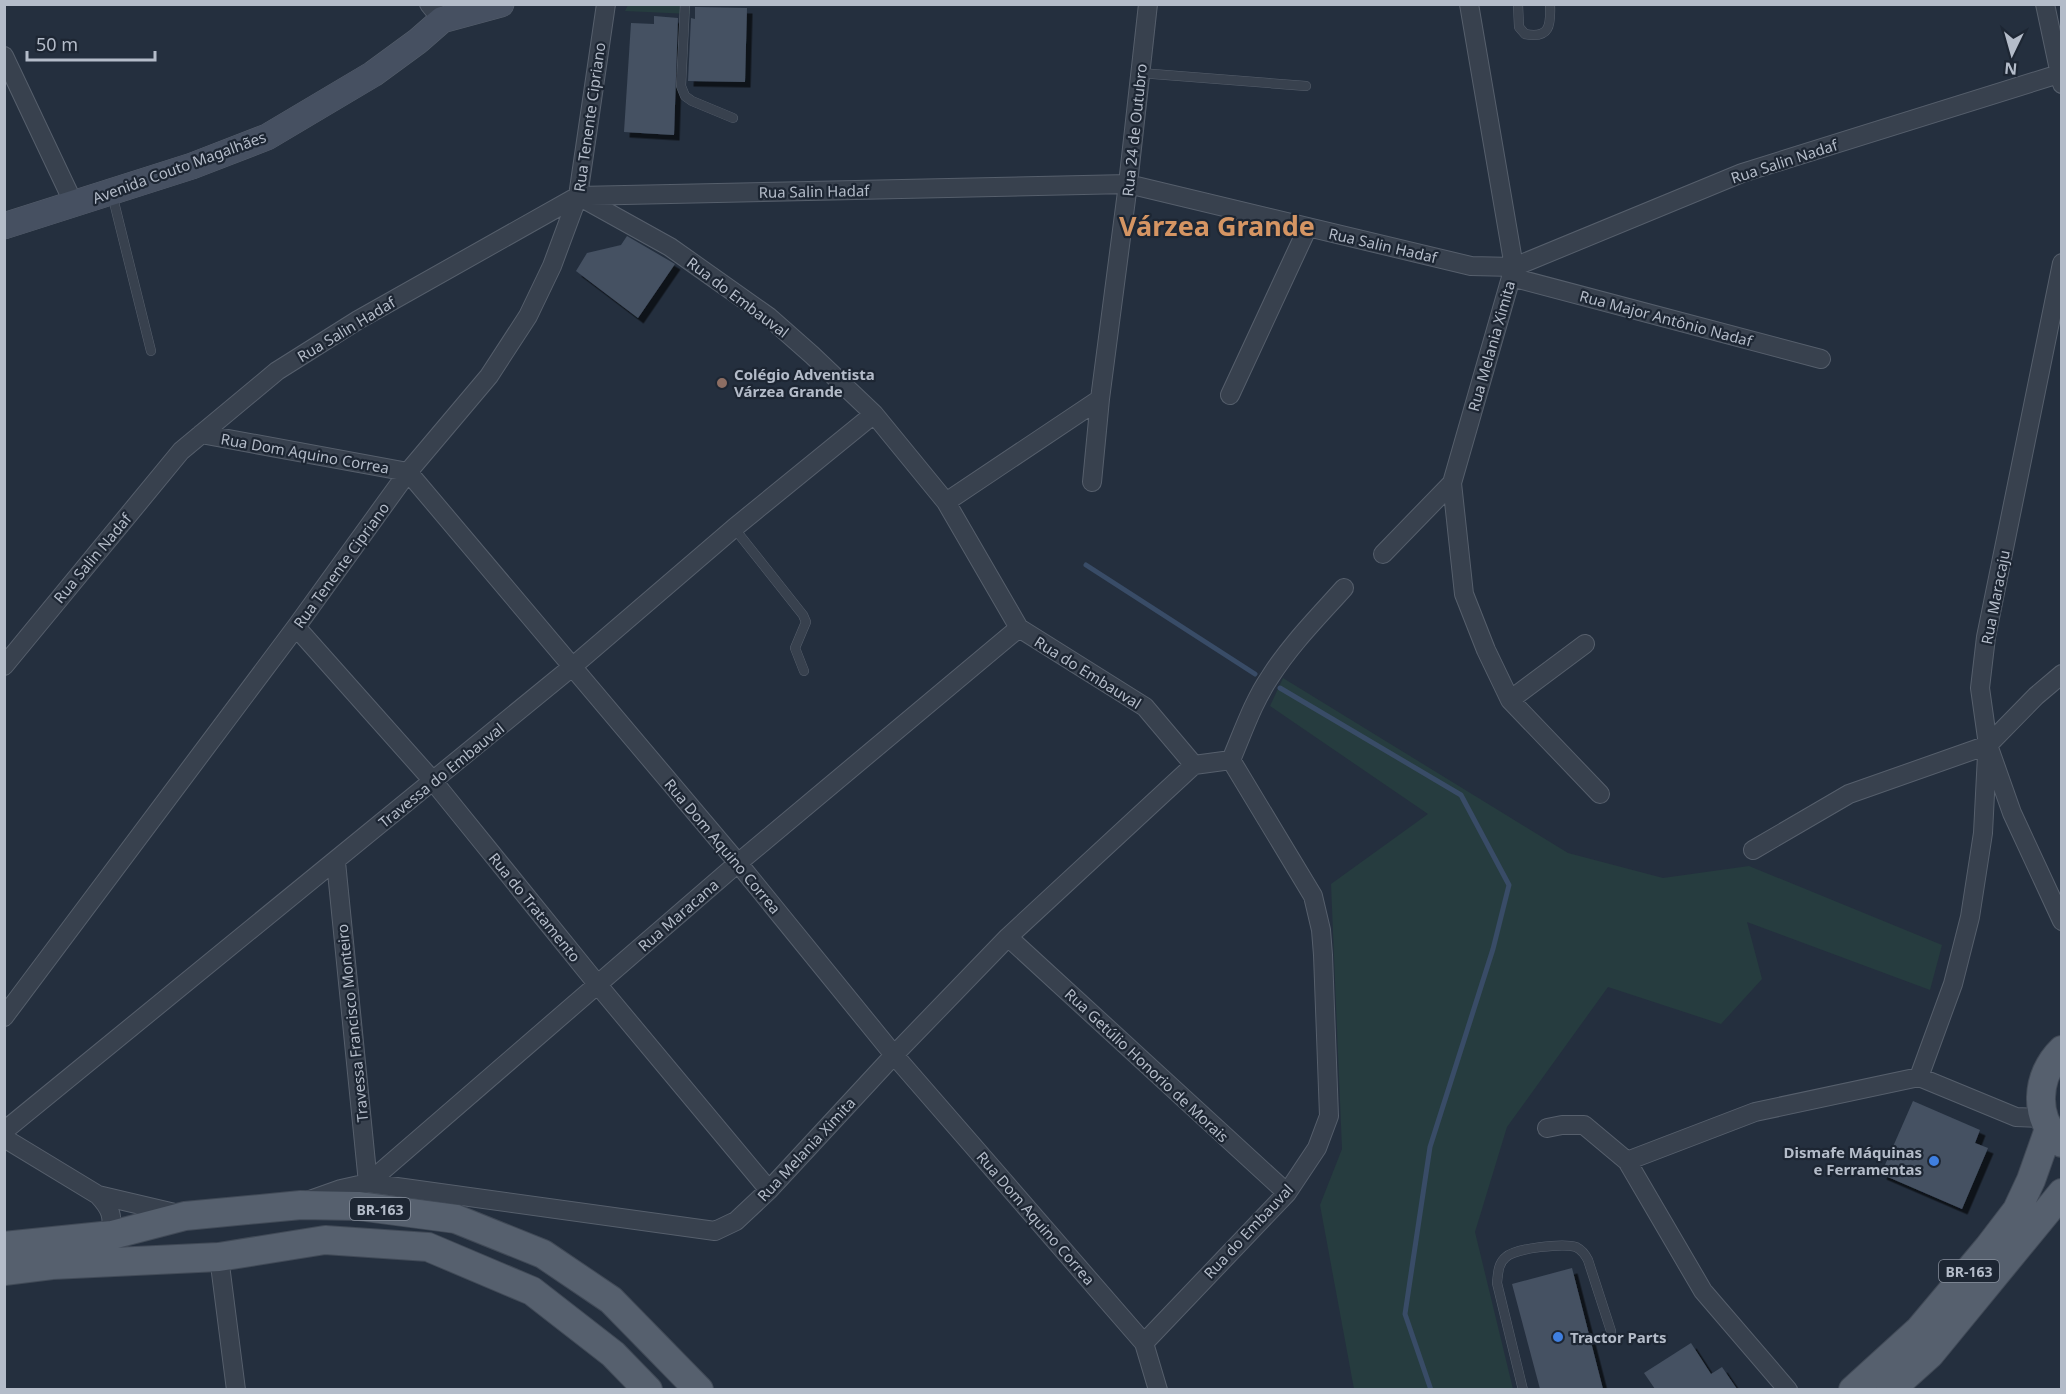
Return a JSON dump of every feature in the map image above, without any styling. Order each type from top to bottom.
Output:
[{"type":"main road","name":"Avenida Couto Magalhães","points":[[4,226],[192,166],[267,137],[373,74],[418,41],[445,12],[501,4]]},
{"type":"main road","name":"BR-163","points":[[1853,1389],[1920,1329],[2017,1210],[2052,1130],[2040,1098],[2043,1077],[2052,1059],[2061,1050]]},
{"type":"main road","name":"BR-163","points":[[1890,1389],[1930,1354],[2061,1193]]},
{"type":"main road","name":"BR-163","points":[[4,1246],[112,1235],[185,1216],[301,1205],[358,1206],[456,1219],[543,1254],[611,1300],[699,1389]]},
{"type":"main road","points":[[185,1216],[210,1222],[218,1238],[219,1257]]},
{"type":"main road","name":"BR-163","points":[[4,1271],[52,1266],[219,1257],[325,1240],[428,1247],[532,1291],[613,1354],[648,1389]]},
{"type":"street","name":"Rua Tenente Cipriano","points":[[4,1017],[296,627],[408,472],[489,376],[528,316],[552,266],[578,196],[606,4]]},
{"type":"street","name":"Rua 24 de Outubro","points":[[1092,482],[1148,4]]},
{"type":"street","name":"Rua Melania Ximita","points":[[1383,554],[1452,483],[1513,272],[1469,4]]},
{"type":"street","points":[[2045,4],[2061,77]]},
{"type":"street","points":[[4,56],[74,204]]},
{"type":"street","name":"Rua Salin Nadaf","points":[[1513,272],[1742,173],[2061,77]]},
{"type":"street","name":"Rua Salin Hadaf","points":[[181,451],[277,371],[358,320],[578,196],[1128,184],[1471,266],[1513,272]]},
{"type":"street","name":"Rua do Embauval","points":[[578,196],[670,247],[769,317],[874,414],[946,502],[1018,628],[1145,706],[1194,765]]},
{"type":"street","points":[[1230,395],[1308,227]]},
{"type":"street","name":"Rua Maracaju","points":[[2061,263],[1986,637],[1980,688],[1988,745],[2012,813],[2055,893],[2061,921]]},
{"type":"street","name":"Rua Major Antônio Nadaf","points":[[1513,272],[1821,359]]},
{"type":"street","points":[[946,502],[1101,399]]},
{"type":"street","name":"Travessa do Embauval","points":[[4,1131],[572,668],[734,528],[874,414]]},
{"type":"street","name":"Rua Dom Aquino Correa","points":[[201,434],[408,472],[738,863],[894,1055],[1144,1343],[1158,1389]]},
{"type":"street","name":"Rua Salin Nadaf","points":[[4,666],[181,451]]},
{"type":"street","points":[[1452,483],[1464,594],[1486,651],[1510,700],[1600,794]]},
{"type":"street","points":[[1194,765],[1231,760],[1253,708],[1269,678],[1290,647],[1344,588]]},
{"type":"street","name":"Rua do Tratamento","points":[[296,627],[433,781],[598,985],[769,1190]]},
{"type":"street","name":"Rua Maracana","points":[[368,1183],[738,863],[1018,628]]},
{"type":"street","points":[[1510,700],[1585,644]]},
{"type":"street","points":[[1753,850],[1848,794],[1988,745],[2061,674]]},
{"type":"street","points":[[1919,1077],[1953,984],[1970,916],[1983,833],[1988,745]]},
{"type":"street","name":"Rua do Embauval","points":[[1144,1343],[1287,1193],[1317,1148],[1329,1116],[1321,930],[1313,896],[1231,760]]},
{"type":"street","name":"Rua Melania Ximita","points":[[301,1205],[316,1197],[368,1183],[715,1231],[736,1221],[769,1190],[894,1055],[1008,937],[1194,765]]},
{"type":"street","name":"Travessa Francisco Monteiro","points":[[336,862],[368,1183]]},
{"type":"street","name":"Rua Getúlio Honorio de Morais","points":[[1008,937],[1287,1193]]},
{"type":"street","points":[[1627,1161],[1755,1112],[1919,1077],[2016,1118],[2052,1130]]},
{"type":"street","points":[[1547,1128],[1584,1125],[1627,1161],[1703,1291],[1788,1389]]},
{"type":"street","points":[[4,1138],[98,1195],[185,1216]]},
{"type":"street","points":[[98,1195],[112,1215],[112,1235]]},
{"type":"street","points":[[219,1257],[236,1389]]},
{"type":"lane","points":[[686,4],[681,86],[685,96],[733,118]]},
{"type":"lane","points":[[1518,4],[1519,27],[1525,34],[1534,36],[1543,34],[1548,29],[1551,19],[1550,4]]},
{"type":"lane","points":[[1140,73],[1306,86]]},
{"type":"lane","points":[[111,192],[151,351]]},
{"type":"lane","points":[[734,528],[803,615],[806,622],[795,648],[804,671]]},
{"type":"lane","points":[[1523,1389],[1497,1283],[1499,1268],[1505,1257],[1515,1252],[1559,1245],[1574,1246],[1583,1251],[1611,1331]]},
{"type":"green space","points":[[628,5],[690,5],[690,14],[625,11]]},
{"type":"green space","points":[[1283,678],[1568,853],[1663,878],[1749,866],[1942,945],[1930,990],[1747,922],[1762,979],[1721,1024],[1608,987],[1507,1127],[1475,1232],[1513,1389],[1354,1389],[1320,1205],[1342,1149],[1331,884],[1428,814],[1270,706]]},
{"type":"building","points":[[695,7],[747,8],[745,82],[688,81],[691,18],[695,19]]},
{"type":"building","points":[[654,16],[678,18],[674,135],[624,132],[631,23],[654,24]]},
{"type":"building","points":[[627,236],[675,264],[638,318],[576,271],[587,253],[621,245]]},
{"type":"building","name":"Dismafe Máquinas e Ferramentas","points":[[1913,1101],[1980,1130],[1975,1143],[1988,1148],[1962,1209],[1881,1174]]},
{"type":"building","name":"Tractor Parts","points":[[1572,1268],[1603,1389],[1540,1389],[1512,1284]]},
{"type":"building","name":"Tractor Parts","points":[[1691,1343],[1711,1374],[1722,1367],[1737,1389],[1655,1389],[1644,1373]]},
{"type":"waterway","points":[[1086,565],[1255,674]]},
{"type":"waterway","points":[[1280,688],[1461,795],[1509,885],[1493,949],[1430,1147],[1405,1314],[1431,1390]]},
{"type":"place","name":"Colégio Adventista Várzea Grande","points":[[722,383]]},
{"type":"place","name":"Dismafe Máquinas e Ferramentas","points":[[1934,1161]]},
{"type":"place","name":"Tractor Parts","points":[[1558,1337]]},
{"type":"district","name":"Várzea Grande","points":[[1217,225]]}]
